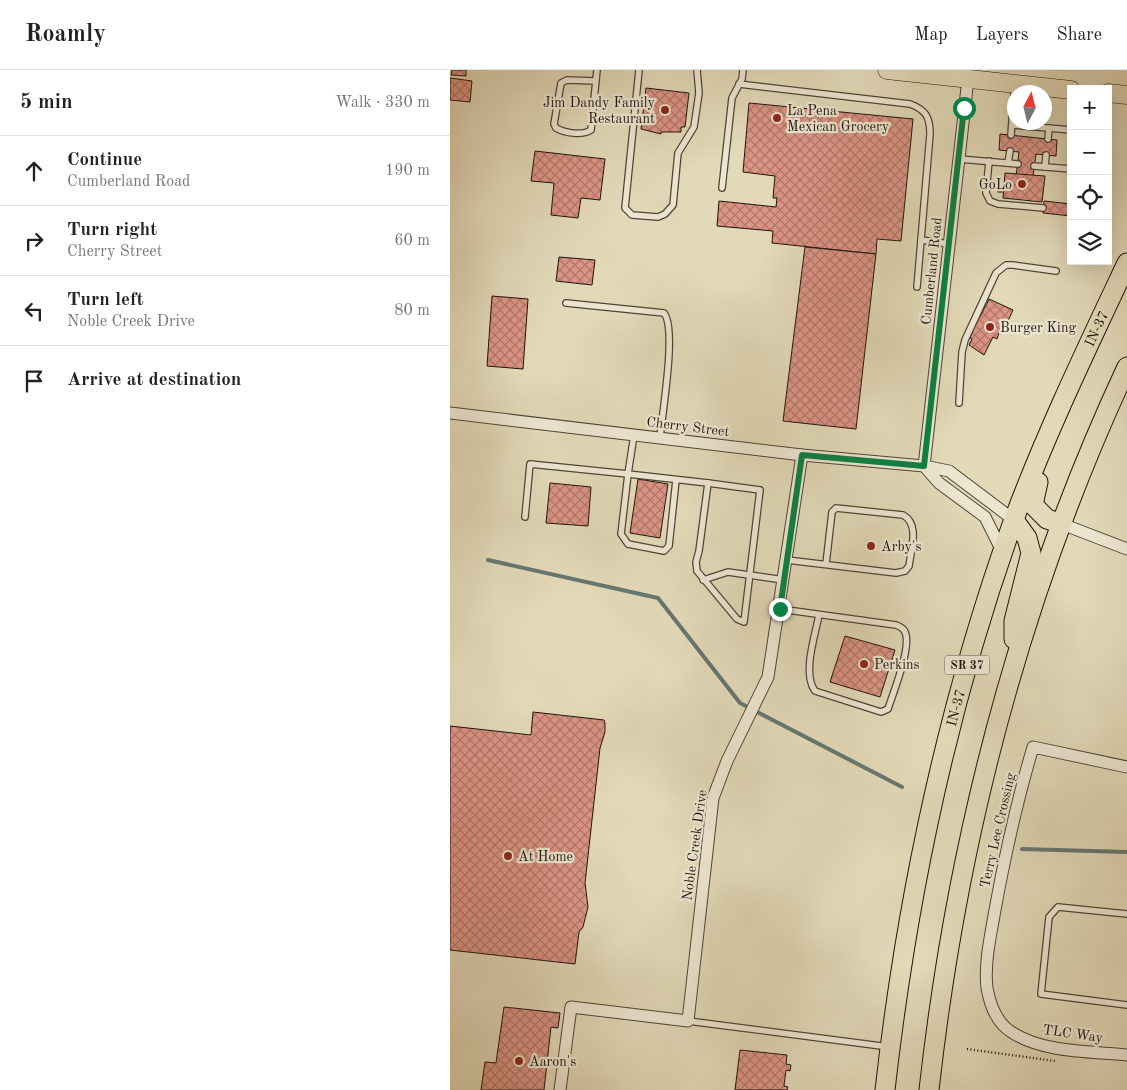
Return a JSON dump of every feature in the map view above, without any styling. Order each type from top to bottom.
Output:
[{"type":"highway","name":"IN-37","points":[[885,1090],[908,922],[932,800],[974,643],[1014,520],[1064,398],[1127,263]]},
{"type":"highway","name":"SR 37","points":[[929,1090],[945,963],[962,872],[987,760],[1034,600],[1096,436],[1127,367]]},
{"type":"highway","points":[[1062,524],[1047,519],[1032,505],[1064,398]]},
{"type":"highway","points":[[1014,520],[1027,538],[1031,553],[1014,621],[1014,663]]},
{"type":"main road","points":[[887,70],[968,79],[1007,88]]},
{"type":"main road","points":[[1052,90],[1067,90]]},
{"type":"main road","points":[[1112,93],[1127,95]]},
{"type":"street","name":"Cumberland Road","points":[[924,466],[968,79]]},
{"type":"street","name":"Cherry Street","points":[[450,413],[802,455],[924,466],[949,471],[1014,520]]},
{"type":"street","name":"Noble Creek Drive","points":[[688,1021],[713,798],[727,761],[760,699],[768,677],[780,609],[802,455]]},
{"type":"street","points":[[924,466],[939,483],[985,517],[1003,553]]},
{"type":"street","points":[[1062,524],[1127,549]]},
{"type":"street","name":"Terry Lee Crossing","points":[[995,1014],[987,986],[991,935],[1011,827],[1033,748],[1127,766]]},
{"type":"street","points":[[560,1090],[571,1007],[688,1021]]},
{"type":"street","name":"TLC Way","points":[[995,1014],[1011,1032],[1031,1042],[1051,1047],[1127,1055]]},
{"type":"lane","points":[[596,70],[596,81],[591,130],[582,134],[562,132],[556,128],[554,124],[561,84],[567,80],[596,81]]},
{"type":"lane","points":[[639,70],[625,208],[632,215],[658,217],[665,214],[673,205],[678,153],[694,127],[699,93],[697,70]]},
{"type":"lane","points":[[722,188],[732,98],[739,84],[742,70]]},
{"type":"lane","points":[[739,84],[910,104],[923,110],[929,120],[930,134],[916,287]]},
{"type":"lane","points":[[1052,128],[1067,130]]},
{"type":"lane","points":[[1011,135],[1012,130]]},
{"type":"lane","points":[[1048,139],[1049,130]]},
{"type":"lane","points":[[1008,163],[1010,151]]},
{"type":"lane","points":[[1044,167],[1046,155]]},
{"type":"lane","points":[[958,159],[1018,164]]},
{"type":"lane","points":[[989,162],[986,193],[990,201],[998,204],[1043,208]]},
{"type":"lane","points":[[1034,166],[1067,169]]},
{"type":"lane","points":[[921,240],[949,244]]},
{"type":"lane","points":[[959,403],[962,352],[965,340],[996,274],[1006,265],[1056,271]]},
{"type":"lane","points":[[566,303],[664,313],[668,319],[670,336],[660,438]]},
{"type":"lane","points":[[634,435],[621,534],[628,544],[664,551],[668,546],[676,480]]},
{"type":"lane","points":[[525,517],[530,464],[708,483],[760,490],[744,622],[737,619],[697,572],[696,562],[708,483]]},
{"type":"lane","points":[[787,560],[896,573],[905,571],[909,566],[914,524],[910,518],[903,515],[836,508],[832,512],[826,564]]},
{"type":"lane","points":[[703,580],[720,573],[751,574],[784,580]]},
{"type":"lane","points":[[780,609],[819,615],[902,628],[906,633],[905,649],[888,710],[881,712],[815,691],[811,686],[808,676],[819,615]]},
{"type":"lane","points":[[1127,914],[1058,907],[1049,917],[1041,994],[1127,1005]]},
{"type":"lane","points":[[688,1021],[890,1047]]},
{"type":"building","points":[[452,70],[466,70],[466,76],[451,75]]},
{"type":"building","points":[[450,78],[472,81],[470,102],[450,100]]},
{"type":"building","name":"Jim Dandy Family Restaurant","points":[[646,88],[689,93],[685,127],[681,127],[681,132],[661,132],[661,134],[641,129]]},
{"type":"building","points":[[749,103],[913,119],[901,241],[877,239],[876,254],[772,243],[773,231],[717,226],[719,201],[776,207],[777,198],[773,198],[775,176],[743,172]]},
{"type":"building","points":[[1000,134],[1057,140],[1056,156],[1036,154],[1033,177],[1016,176],[1019,152],[999,150]]},
{"type":"building","points":[[535,151],[605,159],[600,200],[581,198],[578,218],[551,215],[554,183],[531,181]]},
{"type":"building","points":[[1005,173],[1045,176],[1042,202],[1003,198]]},
{"type":"building","points":[[998,185],[1004,185],[1004,192],[998,192]]},
{"type":"building","points":[[1044,201],[1067,204],[1067,216],[1043,213]]},
{"type":"building","points":[[805,247],[876,254],[856,429],[783,421]]},
{"type":"building","points":[[559,257],[595,260],[592,285],[556,281]]},
{"type":"building","points":[[492,296],[528,299],[523,369],[487,366]]},
{"type":"building","name":"Burger King","points":[[989,299],[1013,310],[1002,334],[999,333],[997,339],[993,337],[984,355],[969,345],[978,316],[980,317]]},
{"type":"building","points":[[638,479],[668,484],[660,538],[630,533]]},
{"type":"building","points":[[550,483],[591,487],[588,526],[546,523]]},
{"type":"building","points":[[845,636],[895,650],[880,697],[830,682]]},
{"type":"building","points":[[533,712],[604,720],[605,723],[605,732],[600,748],[585,883],[588,907],[583,927],[579,932],[575,964],[450,950],[450,726],[531,735]]},
{"type":"building","points":[[504,1007],[560,1013],[558,1028],[551,1027],[544,1090],[481,1090],[485,1062],[496,1063]]},
{"type":"building","points":[[740,1050],[787,1055],[786,1064],[791,1065],[790,1071],[786,1070],[784,1086],[788,1087],[787,1090],[735,1090]]},
{"type":"waterway","points":[[488,560],[658,598],[740,703],[902,787]]},
{"type":"waterway","points":[[1022,849],[1127,852]]},
{"type":"place","name":"Jim Dandy Family Restaurant","points":[[665,110]]},
{"type":"place","name":"La Pena Mexican Grocery","points":[[777,118]]},
{"type":"place","name":"GoLo","points":[[1022,184]]},
{"type":"place","name":"Burger King","points":[[990,327]]},
{"type":"place","name":"Arby's","points":[[871,546]]},
{"type":"place","name":"Perkins","points":[[864,664]]},
{"type":"place","name":"At Home","points":[[508,856]]},
{"type":"place","name":"Aaron's","points":[[519,1061]]},
{"type":"route","points":[[780,609],[802,455],[924,466],[964,108]]}]
